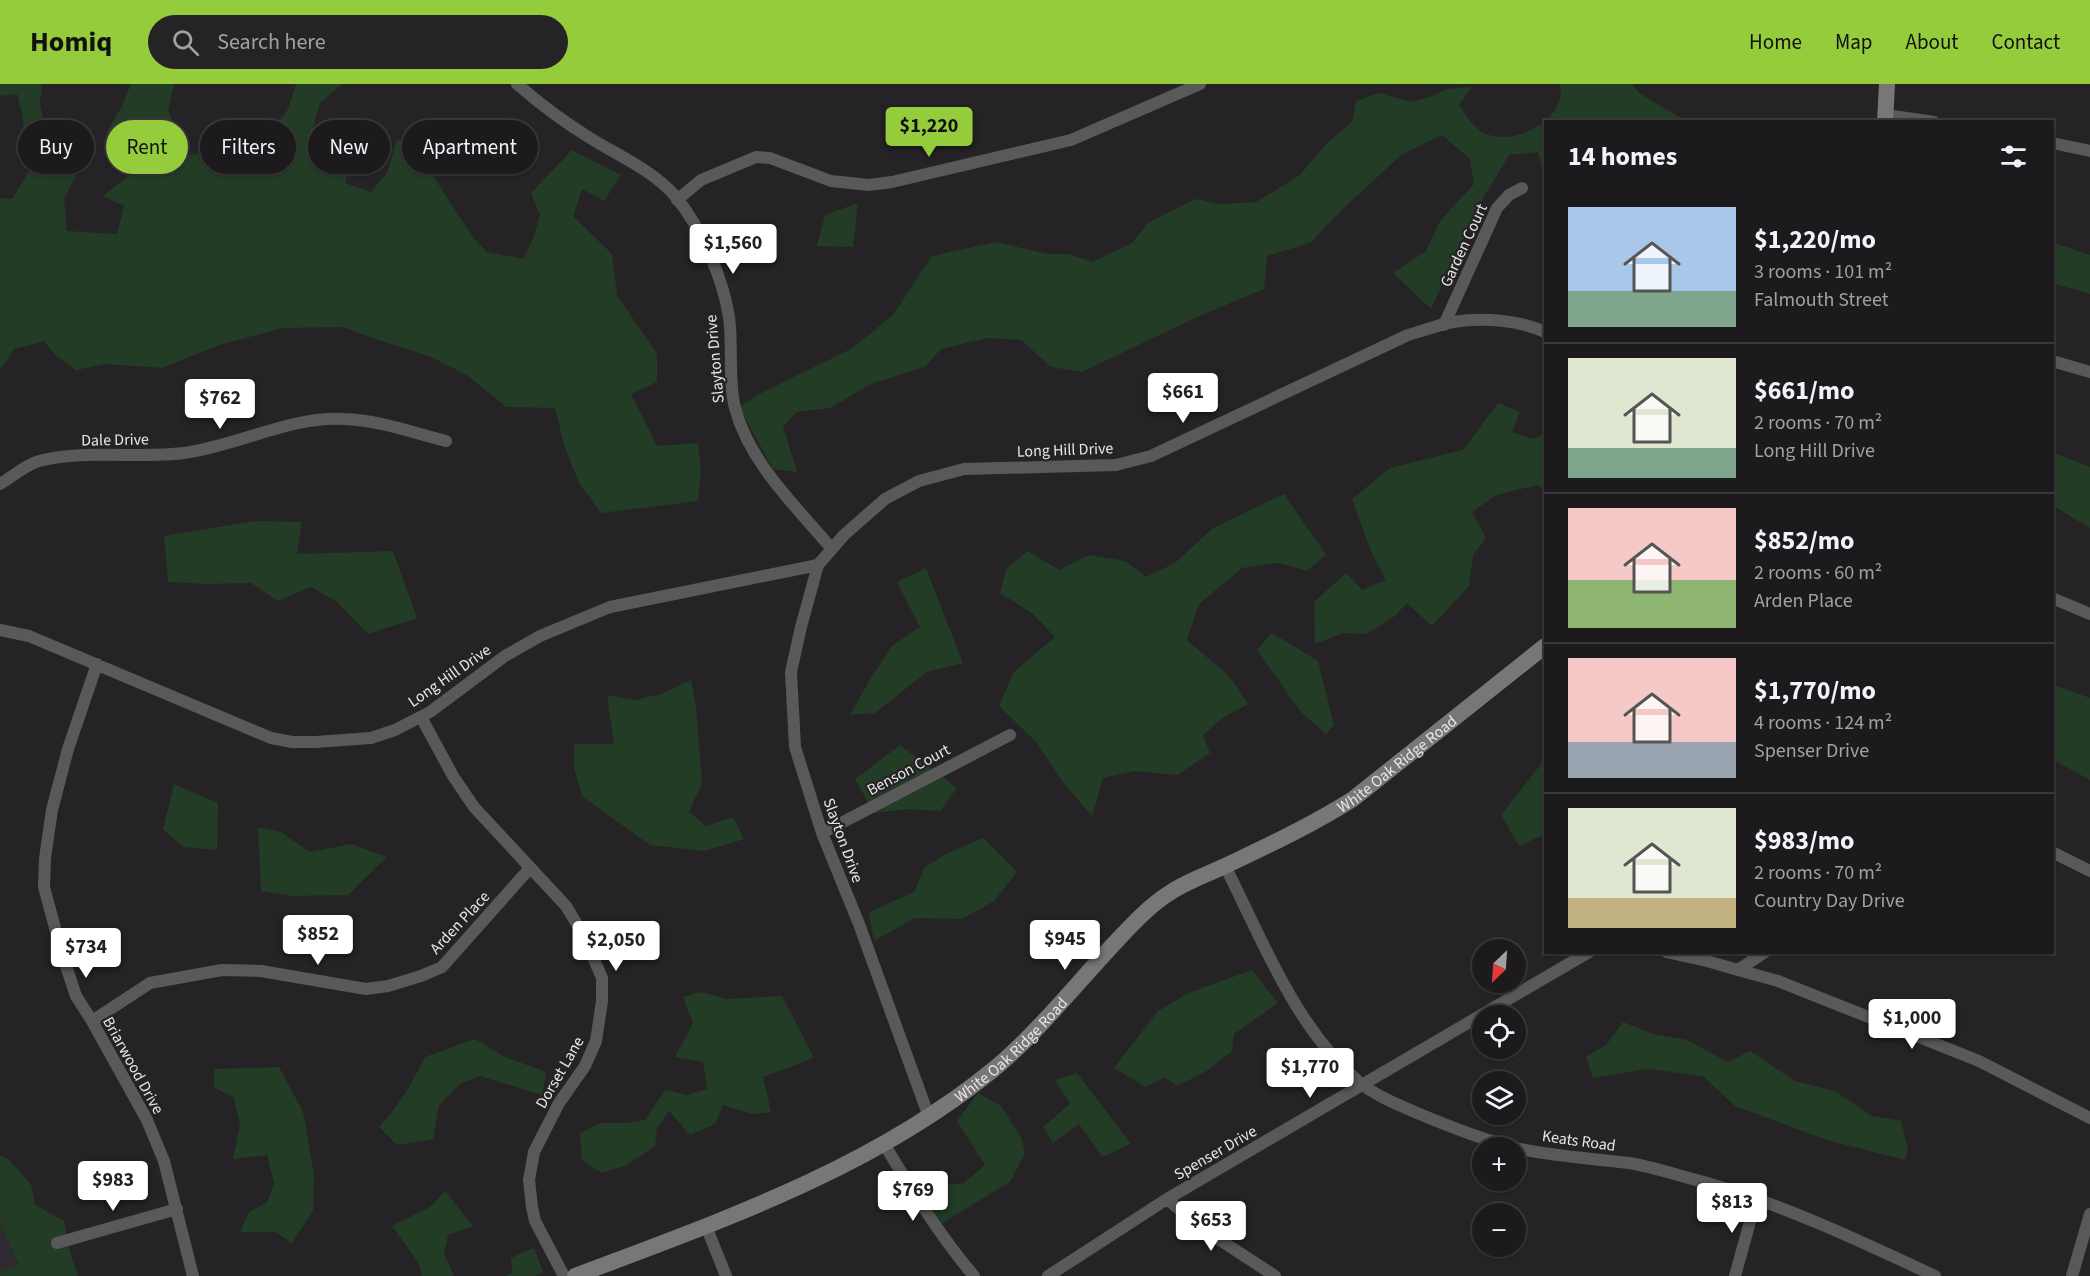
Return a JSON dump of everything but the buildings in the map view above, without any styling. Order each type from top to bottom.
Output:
[{"type":"street","name":"Slayton Drive","points":[[517,84],[537,102],[588,137],[653,176],[677,200],[710,256],[722,289],[729,317],[734,406],[745,436],[769,475],[832,549]]},
{"type":"street","points":[[677,200],[701,180],[756,157],[770,158],[831,181],[868,185],[892,182],[1071,140],[1200,84]]},
{"type":"street","points":[[1887,84],[1886,118],[1910,120]]},
{"type":"street","points":[[2054,143],[2090,151]]},
{"type":"street","name":"Garden Court","points":[[1444,325],[1497,208],[1509,195],[1522,188]]},
{"type":"street","name":"Long Hill Drive","points":[[0,630],[29,636],[271,738],[292,742],[316,742],[371,738],[395,730],[421,717],[505,656],[540,636],[610,607],[818,565],[844,535],[885,500],[919,482],[964,469],[1116,465],[1151,456],[1408,335],[1453,322],[1490,320],[1534,327],[1544,332]]},
{"type":"street","points":[[2054,362],[2090,372]]},
{"type":"street","name":"Dale Drive","points":[[0,484],[36,462],[62,457],[185,453],[290,425],[320,420],[344,419],[376,423],[446,441]]},
{"type":"street","name":"Slayton Drive","points":[[818,565],[791,672],[795,747],[822,833],[859,924],[929,1117]]},
{"type":"street","points":[[2054,599],[2090,614]]},
{"type":"street","name":"White Oak Ridge Road","points":[[575,1276],[706,1226],[823,1175],[884,1144],[929,1117],[997,1067],[1131,925],[1170,892],[1325,816],[1353,799],[1544,647]]},
{"type":"street","name":"Briarwood Drive","points":[[98,664],[68,749],[52,810],[45,858],[44,887],[75,996],[92,1021],[147,1120],[164,1161],[193,1276]]},
{"type":"street","name":"Dorset Lane","points":[[421,717],[453,776],[474,807],[566,906],[584,936],[602,978],[602,1001],[596,1041],[585,1066],[559,1103],[534,1152],[529,1180],[535,1221],[564,1276]]},
{"type":"street","name":"Benson Court","points":[[822,833],[1010,735]]},
{"type":"street","points":[[2054,853],[2090,871]]},
{"type":"street","name":"Keats Road","points":[[1225,866],[1291,996],[1314,1032],[1342,1067],[1363,1085],[1406,1108],[1460,1131],[1516,1148],[1573,1159],[1631,1164],[1706,1183],[1827,1225],[1935,1276]]},
{"type":"street","name":"Arden Place","points":[[92,1021],[150,983],[222,970],[261,971],[366,989],[388,986],[421,976],[442,967],[530,868]]},
{"type":"street","name":"Spenser Drive","points":[[1048,1276],[1167,1199],[1586,954]]},
{"type":"street","points":[[1675,954],[1778,981],[1979,1061],[2090,1118]]},
{"type":"street","points":[[1738,970],[1761,954]]},
{"type":"street","points":[[884,1144],[948,1246],[974,1276]]},
{"type":"street","points":[[1167,1199],[1200,1227],[1275,1276]]},
{"type":"street","points":[[1736,1276],[1756,1200]]},
{"type":"street","points":[[57,1243],[177,1209]]},
{"type":"street","points":[[2072,1276],[2090,1214]]},
{"type":"street","points":[[706,1226],[726,1276]]},
{"type":"shaded area","points":[[0,1223],[19,1266],[0,1272]]},
{"type":"green space","points":[[0,84],[42,84],[40,103],[43,120],[23,120],[17,94],[0,96]]},
{"type":"green space","points":[[131,84],[174,84],[168,111],[172,120],[114,120]]},
{"type":"green space","points":[[296,84],[342,84],[320,103],[315,120],[308,120],[308,174],[348,174],[345,183],[371,192],[386,174],[390,174],[390,163],[397,140],[402,140],[402,174],[438,174],[433,176],[473,237],[487,252],[523,259],[533,239],[540,215],[531,193],[572,150],[621,175],[604,201],[582,189],[573,216],[612,254],[617,295],[657,354],[657,382],[631,394],[657,446],[698,443],[701,471],[698,501],[601,513],[579,483],[564,445],[555,408],[506,407],[467,375],[429,356],[344,327],[283,328],[219,345],[162,368],[105,364],[76,370],[57,357],[44,341],[14,349],[0,370],[0,198],[12,199],[27,174],[75,174],[64,199],[67,231],[117,234],[124,206],[103,196],[130,174],[188,174],[188,153],[189,155],[200,154],[200,174],[296,174],[296,120],[280,120],[288,109]]},
{"type":"green space","points":[[1560,84],[1632,84],[1639,93],[1684,120],[1546,120],[1557,107],[1561,96]]},
{"type":"green space","points":[[1472,87],[1459,105],[1482,132],[1505,137],[1529,131],[1544,122],[1544,174],[1538,152],[1509,155],[1478,207],[1431,309],[1393,273],[1426,251],[1440,221],[1474,184],[1470,159],[1442,135],[1401,155],[1310,243],[1267,256],[1264,289],[1197,317],[1082,372],[1051,367],[1021,340],[988,338],[941,349],[925,367],[873,383],[830,408],[797,412],[783,426],[797,472],[773,469],[739,407],[765,391],[851,349],[893,315],[932,256],[995,242],[1049,254],[1069,254],[1092,262],[1132,243],[1149,222],[1196,199],[1220,204],[1256,202],[1300,175],[1326,144],[1352,122],[1356,101],[1379,93],[1410,102],[1433,96],[1446,89]]},
{"type":"green space","points":[[858,203],[853,247],[817,246],[825,215]]},
{"type":"green space","points":[[2054,243],[2090,255],[2090,294],[2054,284]]},
{"type":"green space","points":[[1498,403],[1520,412],[1512,432],[1533,439],[1544,434],[1544,492],[1538,485],[1496,495],[1472,512],[1486,538],[1473,555],[1469,586],[1432,626],[1407,603],[1395,616],[1367,634],[1343,633],[1315,644],[1314,602],[1346,573],[1362,590],[1386,580],[1370,549],[1352,499],[1390,468],[1463,450]]},
{"type":"green space","points":[[2054,453],[2090,467],[2090,528],[2054,506]]},
{"type":"green space","points":[[1284,494],[1326,555],[1307,571],[1278,563],[1242,568],[1199,604],[1187,640],[1230,677],[1248,704],[1223,718],[1203,735],[1210,753],[1177,775],[1134,771],[1103,778],[1092,816],[1065,785],[1037,743],[999,706],[1014,672],[1055,637],[1033,614],[1000,593],[1006,569],[1028,551],[1059,570],[1089,555],[1125,561],[1146,577],[1175,563],[1213,528]]},
{"type":"green space","points":[[256,521],[302,522],[297,554],[393,551],[417,618],[368,634],[337,602],[311,587],[278,601],[251,583],[168,582],[164,536]]},
{"type":"green space","points":[[926,568],[963,663],[927,672],[875,713],[850,715],[892,646],[920,627],[897,582]]},
{"type":"green space","points":[[1272,633],[1318,661],[1334,725],[1326,734],[1301,712],[1257,650]]},
{"type":"green space","points":[[691,680],[696,708],[702,783],[689,812],[706,826],[733,817],[744,839],[705,851],[650,845],[583,797],[574,769],[574,744],[614,744],[607,695],[635,700],[661,694]]},
{"type":"green space","points":[[2054,685],[2090,698],[2090,780],[2054,760]]},
{"type":"green space","points":[[900,745],[957,788],[940,811],[909,809],[874,813],[855,779]]},
{"type":"green space","points":[[1544,760],[1544,834],[1519,846],[1501,815]]},
{"type":"green space","points":[[174,784],[218,803],[217,850],[183,847],[163,829]]},
{"type":"green space","points":[[258,827],[281,832],[310,852],[351,844],[387,857],[348,895],[292,896],[261,891]]},
{"type":"green space","points":[[983,838],[1017,872],[994,901],[962,919],[915,918],[874,941],[869,912],[914,892],[925,867],[946,854]]},
{"type":"green space","points":[[1252,970],[1278,1003],[1234,1034],[1232,1051],[1205,1072],[1177,1086],[1165,1077],[1146,1087],[1114,1068],[1158,1011],[1188,993]]},
{"type":"green space","points":[[701,992],[726,999],[782,996],[814,1058],[763,1077],[771,1112],[753,1114],[723,1105],[715,1124],[690,1135],[669,1111],[657,1128],[655,1146],[627,1165],[602,1173],[582,1160],[580,1133],[601,1123],[645,1120],[665,1090],[687,1095],[707,1089],[703,1062],[675,1057],[693,1023],[683,997]]},
{"type":"green space","points":[[1623,1022],[1653,1034],[1687,1040],[1728,1062],[1750,1051],[1795,1081],[1835,1091],[1872,1116],[1901,1121],[1908,1149],[1905,1160],[1827,1140],[1735,1106],[1703,1076],[1648,1069],[1593,1078],[1586,1057],[1607,1044]]},
{"type":"green space","points":[[475,1039],[505,1057],[546,1072],[542,1095],[480,1076],[460,1084],[439,1105],[433,1139],[397,1145],[379,1127],[405,1094],[425,1057]]},
{"type":"green space","points":[[279,1067],[303,1112],[314,1174],[313,1211],[292,1243],[275,1232],[240,1232],[249,1212],[267,1202],[274,1184],[267,1155],[233,1159],[240,1125],[234,1098],[214,1087],[214,1069]]},
{"type":"green space","points":[[1077,1073],[1131,1144],[1102,1157],[1079,1124],[1053,1143],[1043,1127],[1070,1104],[1055,1080]]},
{"type":"green space","points":[[978,1093],[1001,1106],[1021,1137],[1025,1153],[1010,1182],[942,1223],[913,1183],[963,1184],[985,1165],[957,1121]]},
{"type":"green space","points":[[0,1155],[9,1160],[31,1184],[35,1205],[64,1221],[70,1252],[78,1276],[0,1276],[0,1272],[19,1265],[0,1223]]},
{"type":"green space","points":[[445,1191],[473,1226],[448,1235],[444,1253],[454,1276],[422,1276],[418,1262],[392,1226],[430,1207]]},
{"type":"green space","points":[[534,1248],[543,1272],[535,1276],[505,1276],[512,1273],[511,1258]]}]
